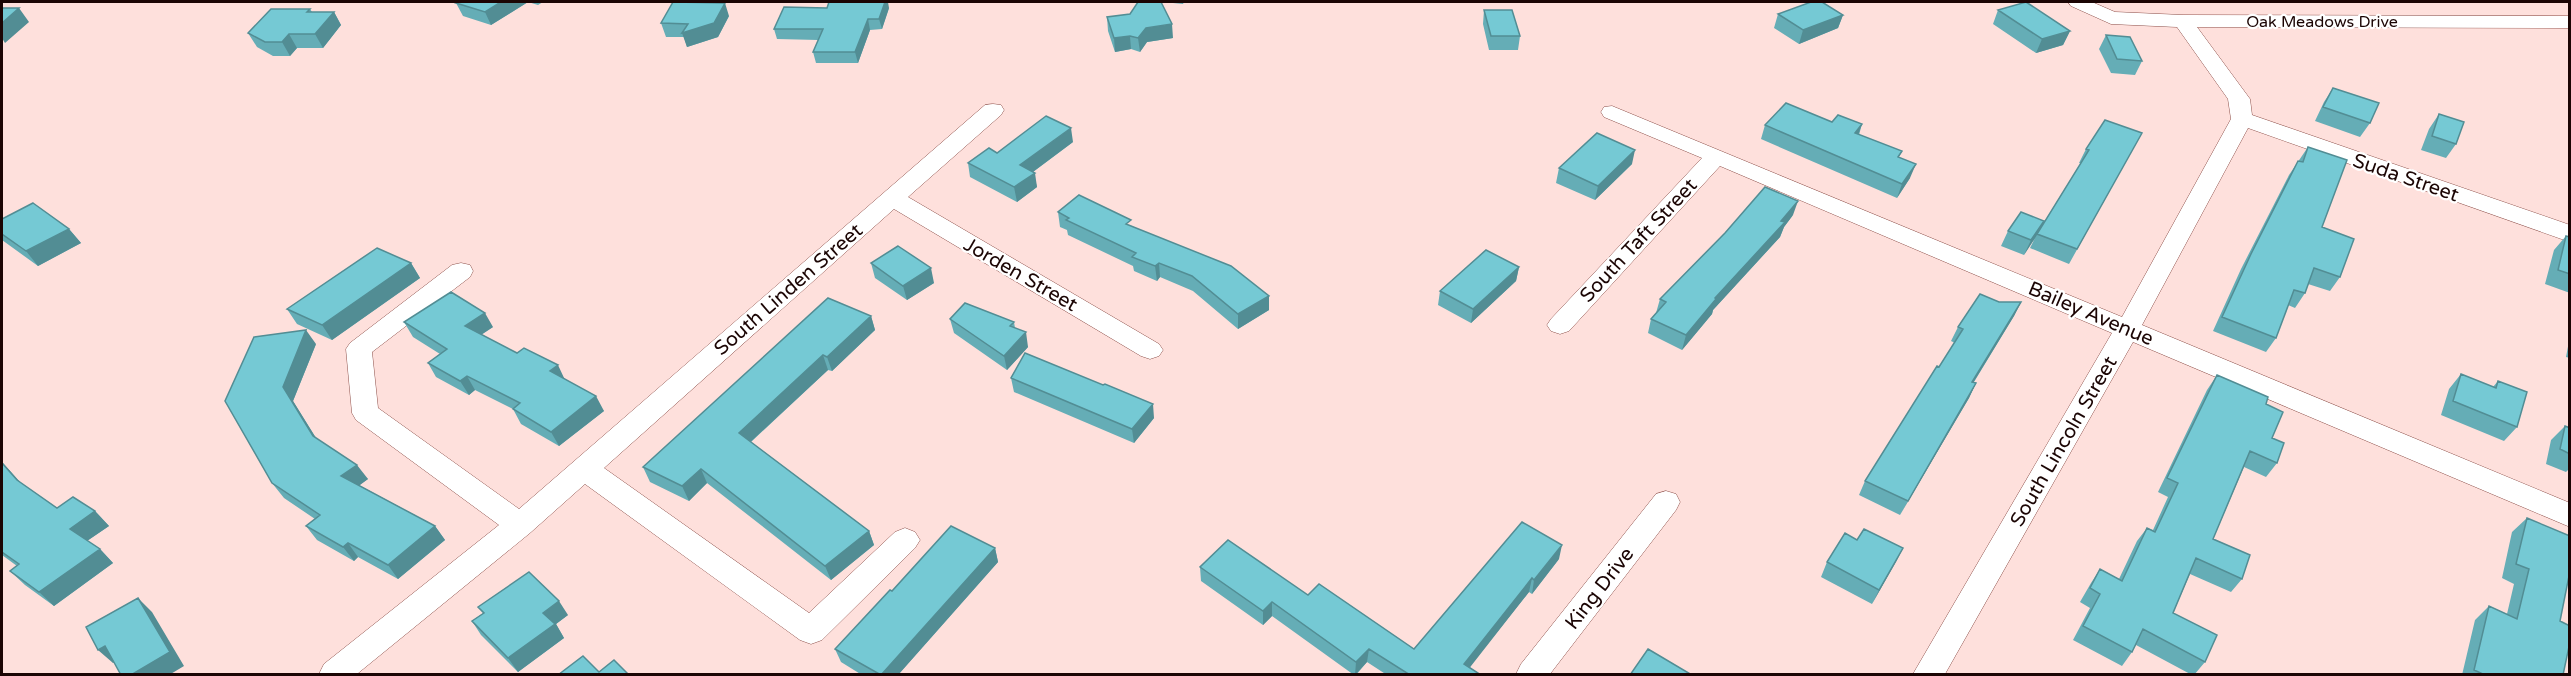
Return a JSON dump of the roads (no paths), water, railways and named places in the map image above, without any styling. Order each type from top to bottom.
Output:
[{"type":"street","name":"Oak Meadows Drive","points":[[2078,2],[2111,18],[2183,21],[2570,22]]},
{"type":"street","points":[[2420,2],[2440,20]]},
{"type":"street","points":[[2183,21],[2239,99],[2242,119]]},
{"type":"street","name":"South Linden Street","points":[[350,670],[520,525],[993,110]]},
{"type":"street","name":"Bailey Avenue","points":[[1612,112],[2570,516]]},
{"type":"street","name":"Suda Street","points":[[2242,119],[2570,234]]},
{"type":"street","name":"South Lincoln Street","points":[[1929,675],[2128,328],[2242,119]]},
{"type":"street","name":"South Taft Street","points":[[1560,325],[1717,156]]},
{"type":"street","name":"Jorden Street","points":[[892,198],[1150,350]]},
{"type":"street","points":[[461,271],[359,349],[365,413],[520,525]]},
{"type":"street","points":[[583,468],[811,631],[906,540]]},
{"type":"street","name":"King Drive","points":[[1532,675],[1666,502]]}]
